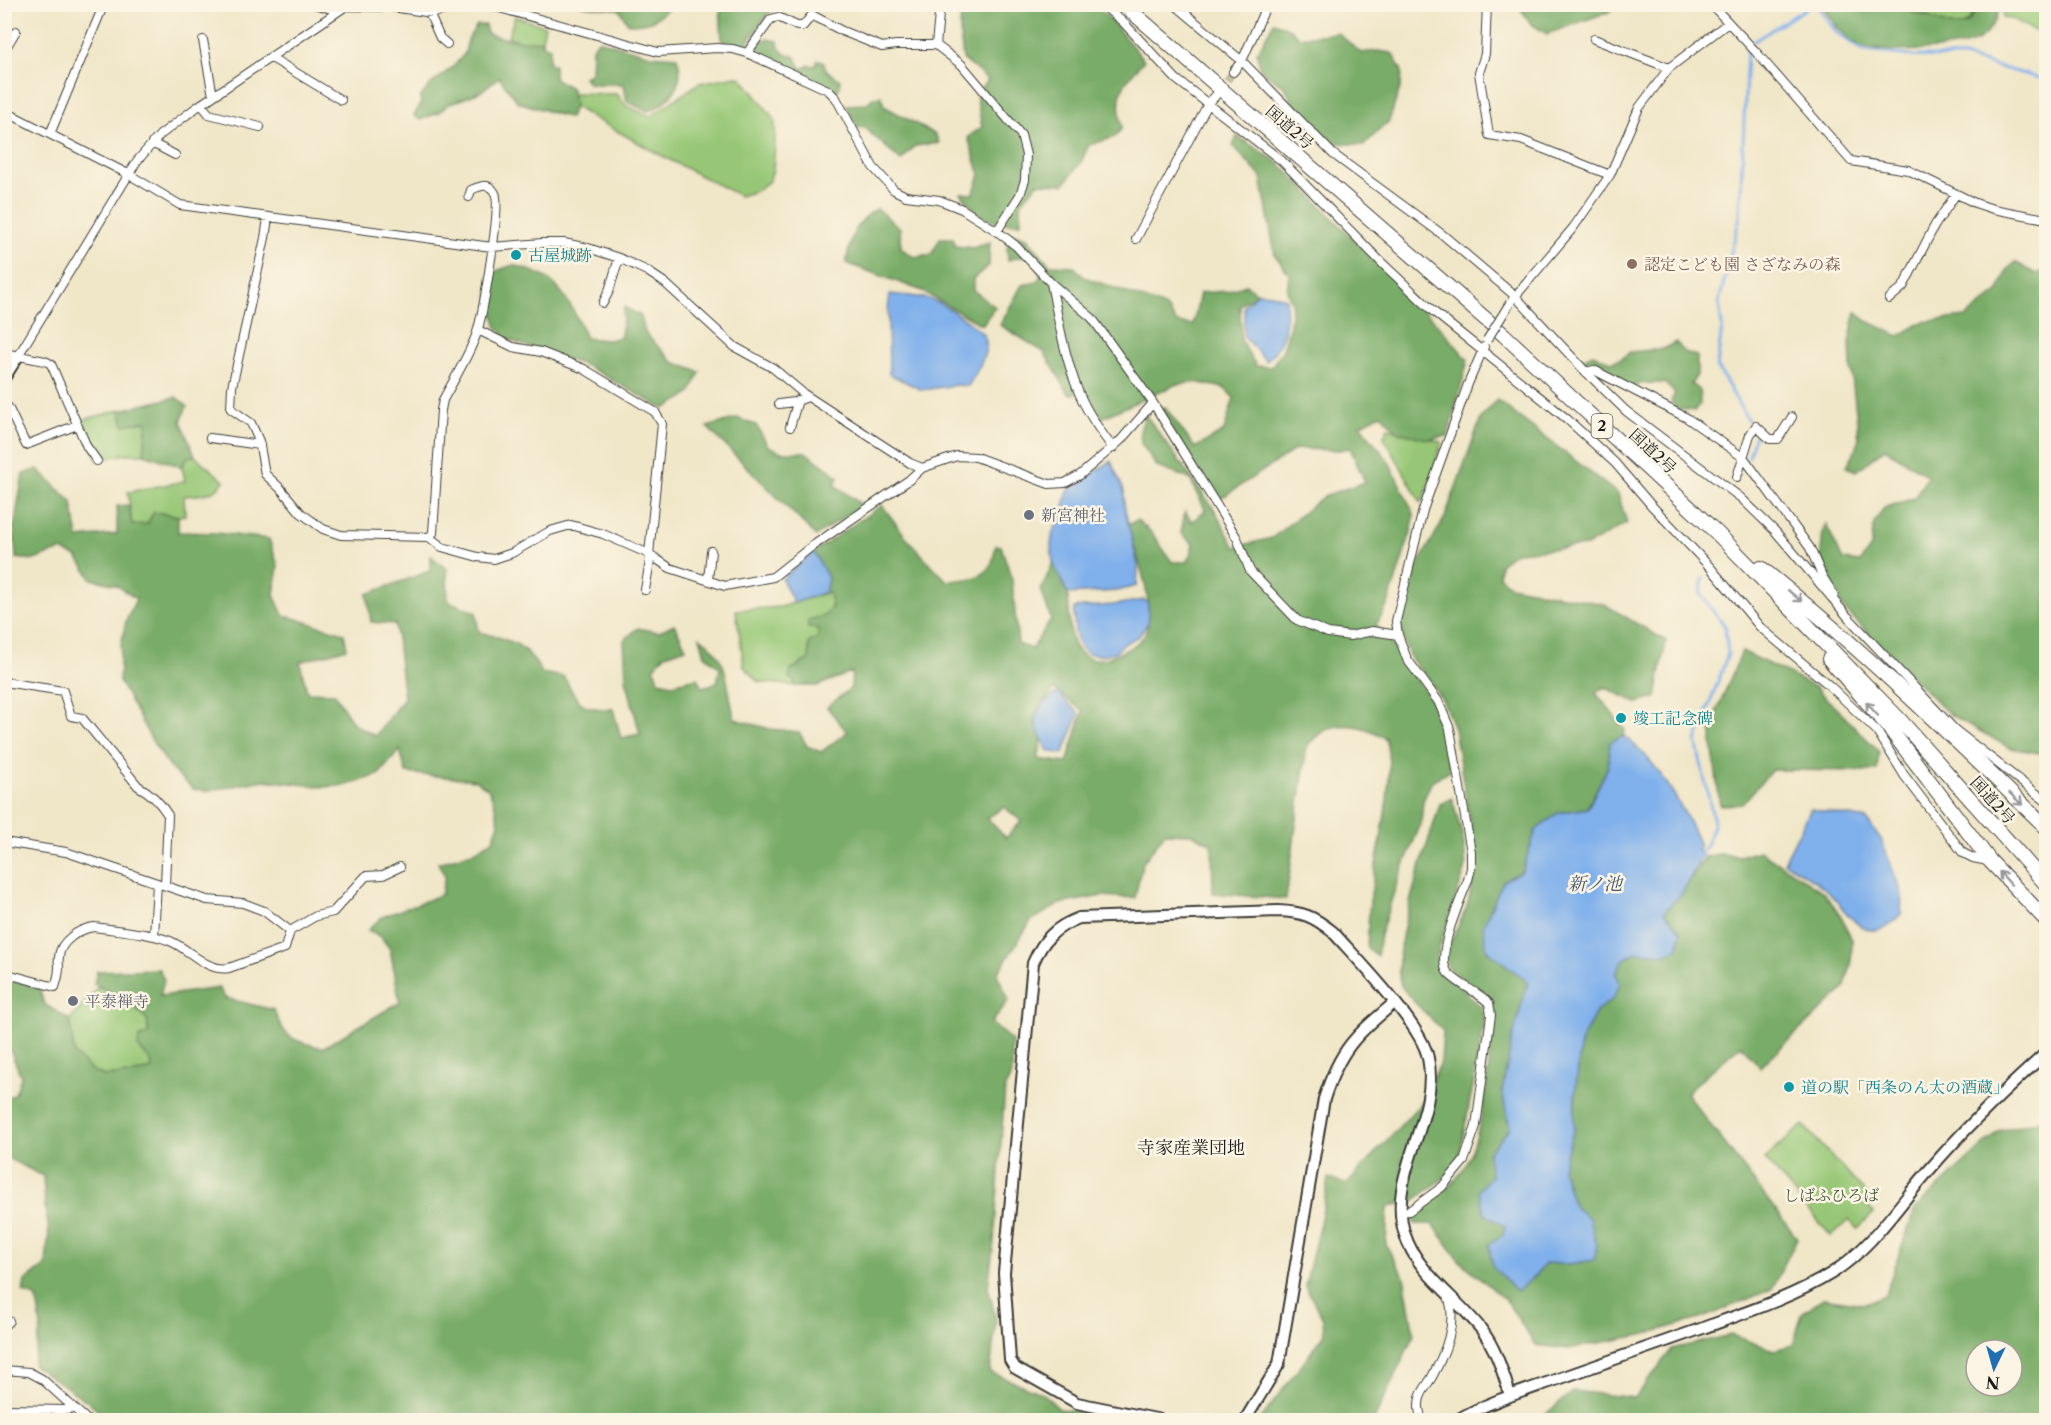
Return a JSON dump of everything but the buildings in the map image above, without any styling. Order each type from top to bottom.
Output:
[{"type":"highway","name":"国道2号","points":[[1123,4],[1504,335],[1717,533],[1899,719],[2046,884]]},
{"type":"highway","points":[[1717,533],[1799,599],[2046,827]]},
{"type":"highway","points":[[1756,574],[1887,725],[1990,861],[2046,920]]},
{"type":"street","points":[[50,134],[104,4]]},
{"type":"street","points":[[313,4],[391,7],[429,13],[469,4]]},
{"type":"street","points":[[485,4],[658,52],[733,49],[747,53],[828,90],[836,98],[873,167],[894,190],[906,196],[939,200],[962,209],[997,231],[1016,246],[1051,283],[1092,318],[1153,403],[1237,538],[1250,571],[1297,620],[1328,633],[1350,636],[1372,631],[1398,635]]},
{"type":"street","points":[[936,45],[940,4]]},
{"type":"street","points":[[1101,4],[1123,22],[1176,79],[1282,161],[1382,263],[1434,312],[1567,419],[1615,463],[1710,567],[1760,627],[1830,686],[1877,731],[1904,775],[1963,854],[1990,861]]},
{"type":"street","points":[[1174,4],[1242,61],[1333,154],[1443,235],[1626,411],[1742,498],[1775,531],[1833,599],[1955,730],[2046,801]]},
{"type":"street","points":[[1233,72],[1242,61],[1267,4]]},
{"type":"street","points":[[1487,4],[1485,54],[1479,73],[1490,135],[1521,140],[1610,175]]},
{"type":"street","points":[[1711,4],[1851,161],[1908,170],[1993,209],[2046,219]]},
{"type":"street","points":[[4,378],[137,161],[160,135],[201,104],[348,5]]},
{"type":"street","points":[[429,13],[440,38],[447,44]]},
{"type":"street","points":[[747,53],[771,19],[778,16],[797,26],[802,26],[812,15],[842,32],[882,47],[936,45],[962,64],[1021,135],[1026,155],[1025,180],[1020,195],[997,231]]},
{"type":"street","points":[[1400,1212],[1409,1211],[1442,1187],[1464,1161],[1476,1126],[1491,1015],[1489,1003],[1482,996],[1450,975],[1445,969],[1444,952],[1468,880],[1471,852],[1450,729],[1438,701],[1407,659],[1398,635],[1396,621],[1423,510],[1482,350],[1512,299],[1573,228],[1610,175],[1639,108],[1669,68],[1728,23]]},
{"type":"street","points":[[4,51],[16,31]]},
{"type":"street","points":[[1594,39],[1669,68]]},
{"type":"street","points":[[203,40],[213,96]]},
{"type":"street","points":[[270,57],[341,100]]},
{"type":"street","points":[[1136,239],[1208,104],[1217,94]]},
{"type":"street","points":[[201,104],[209,114],[260,127]]},
{"type":"street","points":[[4,111],[130,175],[180,205],[492,247],[564,243],[619,258],[647,271],[665,283],[735,347],[773,368],[808,397],[910,463],[922,468]]},
{"type":"street","points":[[153,143],[175,155]]},
{"type":"street","points":[[429,537],[433,533],[443,400],[478,330],[492,247],[497,200],[495,191],[488,186],[480,186],[471,190],[469,197]]},
{"type":"street","points":[[1889,300],[1903,287],[1935,225],[1956,194]]},
{"type":"street","points":[[268,218],[266,238],[232,387],[231,409],[251,423],[260,445],[265,474],[282,489],[301,513],[323,529],[341,535],[429,537],[442,547],[494,559],[512,553],[549,531],[571,525],[603,534],[649,554],[670,568],[725,586],[773,577],[811,547],[909,480],[922,468],[957,456],[976,456],[1049,484],[1065,483],[1080,475],[1113,448],[1153,403]]},
{"type":"street","points":[[603,303],[619,258]]},
{"type":"street","points":[[1051,283],[1064,344],[1077,388],[1113,448]]},
{"type":"street","points":[[478,330],[513,347],[541,352],[584,369],[655,412],[662,424],[650,561],[645,590]]},
{"type":"street","points":[[4,352],[51,364],[87,447],[97,461]]},
{"type":"street","points":[[1586,372],[1594,370],[1688,417],[1743,458],[1810,548],[1822,576],[1834,594],[1833,599]]},
{"type":"street","points":[[779,404],[808,397]]},
{"type":"street","points":[[790,427],[798,400]]},
{"type":"street","points":[[4,405],[8,408],[26,445],[77,425]]},
{"type":"street","points":[[1737,477],[1750,435],[1756,426],[1770,439],[1778,439],[1792,417]]},
{"type":"street","points":[[210,438],[260,445]]},
{"type":"street","points":[[708,580],[711,551]]},
{"type":"street","points":[[4,682],[63,691],[71,716],[82,718],[138,786],[150,793],[168,815],[154,936]]},
{"type":"street","points":[[4,842],[66,852],[207,900],[243,903],[264,911],[290,931]]},
{"type":"street","points":[[4,973],[55,987],[60,969],[58,957],[68,939],[80,931],[94,927],[154,936],[170,941],[219,970],[256,960],[285,948],[290,931],[316,916],[333,912],[366,876],[383,875],[400,867]]},
{"type":"street","points":[[1161,1420],[1077,1403],[1016,1368],[1010,1360],[1004,1273],[1030,981],[1033,963],[1040,947],[1050,934],[1063,924],[1079,918],[1266,911],[1301,912],[1319,921],[1333,932],[1394,1003],[1421,1040],[1428,1056],[1430,1075],[1426,1109],[1404,1179],[1400,1212],[1404,1234],[1412,1252],[1424,1268],[1483,1331],[1495,1353],[1510,1395]]},
{"type":"street","points":[[1245,1420],[1279,1364],[1324,1099],[1332,1075],[1341,1056],[1362,1029],[1394,1003]]},
{"type":"street","points":[[1458,1420],[1510,1395],[1730,1318],[1809,1286],[1833,1272],[1874,1238],[1964,1131],[2000,1094],[2046,1053]]},
{"type":"street","points":[[1423,1420],[1419,1415],[1420,1398],[1448,1341],[1452,1318],[1447,1291]]},
{"type":"street","points":[[4,1370],[29,1372],[42,1379],[87,1420]]},
{"type":"street","points":[[4,1409],[68,1410],[74,1408]]},
{"type":"green space","points":[[583,4],[672,5],[653,20],[628,24],[619,9],[582,6]]},
{"type":"green space","points":[[772,4],[773,7],[743,49],[722,42],[720,5]]},
{"type":"green space","points":[[964,5],[1093,5],[1108,17],[1144,60],[1122,91],[1119,106],[1122,128],[1115,137],[1089,145],[1081,162],[1064,184],[1038,183],[1021,203],[1021,223],[993,221],[980,215],[961,193],[973,194],[980,175],[968,137],[982,127],[976,94],[988,80],[963,59],[960,24]]},
{"type":"green space","points":[[1518,5],[1611,5],[1611,11],[1547,34],[1531,24]]},
{"type":"green space","points":[[1821,5],[1861,5],[1865,11],[1885,5],[1906,5],[1913,13],[1959,26],[1966,24],[1972,17],[1977,5],[2000,5],[1993,24],[1980,39],[1941,49],[1903,51],[1872,49],[1856,44],[1839,29]]},
{"type":"green space","points":[[1909,5],[1977,5],[1969,20],[1955,31],[1926,15],[1912,13]]},
{"type":"green space","points":[[2004,5],[2046,5],[2046,37],[2012,19],[2003,18]]},
{"type":"green space","points":[[515,16],[545,26],[542,40],[529,43],[508,37]]},
{"type":"green space","points":[[1274,22],[1290,29],[1299,37],[1338,33],[1361,53],[1377,51],[1392,53],[1402,71],[1401,85],[1389,121],[1364,145],[1334,143],[1296,109],[1285,87],[1260,70],[1257,53]]},
{"type":"green space","points":[[477,25],[485,25],[487,33],[493,35],[522,41],[542,40],[542,44],[550,47],[549,64],[554,64],[554,78],[572,89],[574,107],[570,118],[518,102],[499,77],[480,92],[447,105],[440,112],[420,120],[414,115],[421,104],[420,98],[430,85],[454,66],[465,53],[468,39]]},
{"type":"green space","points":[[766,39],[778,41],[779,48],[785,54],[794,56],[802,69],[809,65],[815,66],[818,60],[823,61],[826,70],[840,80],[840,87],[836,93],[752,52],[760,42]]},
{"type":"green space","points":[[598,40],[651,55],[677,57],[680,75],[670,97],[664,103],[648,111],[627,102],[624,84],[589,84],[584,77],[591,73],[592,49]]},
{"type":"green space","points":[[736,76],[742,78],[775,120],[773,170],[769,181],[758,190],[740,196],[574,107],[572,93],[617,94],[626,106],[651,116],[699,83]]},
{"type":"green space","points":[[881,96],[884,106],[936,135],[939,143],[915,146],[901,161],[864,127],[858,128],[846,105],[866,104],[874,97]]},
{"type":"green space","points":[[1237,136],[1279,163],[1438,325],[1468,360],[1448,436],[1427,439],[1398,432],[1381,414],[1360,425],[1388,460],[1414,514],[1412,529],[1388,604],[1376,625],[1436,706],[1445,735],[1450,770],[1432,781],[1423,801],[1421,823],[1397,883],[1380,935],[1377,956],[1367,948],[1368,919],[1389,775],[1385,738],[1362,728],[1336,726],[1317,736],[1307,746],[1286,899],[1213,893],[1212,844],[1193,834],[1165,833],[1142,864],[1135,898],[1102,896],[1059,904],[1031,921],[997,974],[1009,1000],[991,1023],[1012,1041],[1012,1065],[1011,1075],[1005,1087],[994,1242],[988,1287],[996,1320],[990,1372],[1045,1395],[1059,1409],[1084,1412],[1094,1420],[107,1420],[90,1403],[33,1365],[41,1327],[37,1298],[23,1292],[25,1281],[46,1265],[49,1229],[43,1176],[5,1157],[4,1100],[15,1094],[21,1077],[12,1054],[5,1044],[5,979],[39,986],[44,1004],[70,1020],[74,1054],[91,1070],[104,1076],[131,1074],[152,1069],[151,1061],[138,1047],[139,1038],[149,1033],[147,1019],[124,998],[94,984],[97,971],[159,969],[164,980],[160,996],[219,988],[225,998],[274,1010],[282,1028],[291,1037],[322,1048],[400,1002],[390,949],[381,937],[368,930],[382,917],[441,895],[445,876],[438,863],[473,852],[493,840],[499,823],[488,789],[475,780],[406,773],[400,750],[378,775],[347,785],[324,787],[264,780],[207,791],[193,789],[172,770],[154,744],[119,681],[121,645],[126,621],[136,599],[116,585],[92,579],[77,557],[61,550],[34,560],[16,558],[14,528],[23,474],[38,469],[72,502],[78,538],[117,534],[117,506],[129,505],[132,525],[147,524],[154,512],[178,516],[178,532],[216,533],[269,539],[278,566],[274,595],[283,615],[344,633],[347,648],[300,662],[307,692],[334,693],[354,724],[375,736],[404,698],[395,624],[371,622],[367,594],[430,571],[431,556],[447,569],[448,601],[476,612],[479,632],[509,640],[523,648],[542,673],[564,677],[574,694],[587,706],[613,709],[621,738],[640,734],[626,679],[624,640],[638,628],[659,632],[674,624],[686,648],[663,656],[654,668],[659,681],[672,684],[697,678],[702,687],[717,683],[720,668],[705,655],[700,637],[718,654],[726,674],[735,719],[770,729],[799,732],[807,746],[821,752],[847,732],[827,707],[851,688],[852,672],[817,686],[795,686],[794,681],[789,678],[792,669],[809,659],[809,643],[818,637],[818,628],[808,628],[808,620],[824,616],[832,607],[829,592],[825,592],[828,578],[814,552],[882,505],[908,540],[947,581],[983,574],[991,565],[996,545],[1001,546],[1012,580],[1018,644],[1032,649],[1051,619],[1041,590],[1053,563],[1067,593],[1070,630],[1075,647],[1085,657],[1098,659],[1107,658],[1131,647],[1140,641],[1148,626],[1148,598],[1128,525],[1137,520],[1152,533],[1172,562],[1188,562],[1193,544],[1181,533],[1185,512],[1192,522],[1205,510],[1190,479],[1157,467],[1141,443],[1140,432],[1145,414],[1214,509],[1235,547],[1272,538],[1324,496],[1365,482],[1350,448],[1296,449],[1217,501],[1160,410],[1165,407],[1195,448],[1224,431],[1234,398],[1224,388],[1195,382],[1175,385],[1101,418],[1086,393],[1069,394],[1044,352],[1000,325],[1022,285],[1035,282],[1040,278],[1038,260],[1031,254],[1008,260],[1007,247],[1012,234],[1027,238],[1050,265],[1073,266],[1084,277],[1166,307],[1177,323],[1193,325],[1200,293],[1227,291],[1246,285],[1258,293],[1240,305],[1241,340],[1256,366],[1271,367],[1283,350],[1290,325],[1292,302],[1287,292],[1289,274],[1275,255],[1261,177],[1233,146]],"holes":[[[1054,689],[1083,711],[1067,763],[1038,759],[1042,740],[1034,721],[1038,709]],[[1004,807],[1021,821],[1006,838],[987,818]]]},
{"type":"green space","points":[[877,209],[900,228],[901,248],[914,257],[932,254],[940,238],[953,238],[955,246],[973,248],[990,242],[989,265],[973,279],[973,290],[995,307],[982,325],[920,290],[846,263],[858,225]]},
{"type":"green space","points":[[2015,262],[2036,274],[2046,270],[2046,754],[2010,748],[1949,714],[1843,608],[1820,562],[1823,531],[1826,524],[1843,560],[1860,562],[1871,547],[1874,523],[1884,508],[1914,498],[1928,476],[1885,448],[1857,471],[1846,467],[1859,439],[1850,338],[1856,311],[1865,320],[1899,336],[1922,322],[1966,317],[1999,291],[2006,272]]},
{"type":"green space","points":[[513,265],[552,282],[572,308],[586,338],[609,340],[621,337],[624,307],[641,316],[645,333],[673,362],[700,372],[690,394],[664,409],[587,366],[506,339],[496,326],[489,294],[493,272]]},
{"type":"green space","points":[[1676,342],[1684,352],[1697,356],[1697,375],[1691,384],[1700,391],[1700,404],[1695,411],[1676,409],[1671,401],[1675,393],[1664,383],[1644,383],[1632,387],[1600,373],[1580,360],[1593,354],[1611,362],[1621,359],[1630,352],[1663,349]]},
{"type":"green space","points":[[176,397],[187,406],[181,421],[195,456],[187,457],[182,467],[144,454],[147,421],[124,425],[120,410]]},
{"type":"green space","points":[[1497,400],[1618,494],[1627,523],[1587,546],[1516,552],[1500,564],[1499,576],[1510,586],[1604,604],[1666,641],[1656,698],[1637,703],[1604,687],[1596,693],[1625,730],[1624,736],[1611,742],[1608,767],[1587,808],[1558,813],[1536,830],[1522,871],[1503,881],[1487,950],[1528,982],[1502,1092],[1510,1128],[1488,1153],[1505,1225],[1503,1235],[1537,1274],[1545,1263],[1569,1264],[1574,1207],[1562,1168],[1574,1129],[1581,1041],[1597,1010],[1613,999],[1617,971],[1623,959],[1638,951],[1665,954],[1681,932],[1663,912],[1682,893],[1705,857],[1719,854],[1739,856],[1760,851],[1822,891],[1840,914],[1852,940],[1851,965],[1844,989],[1760,1067],[1741,1045],[1686,1093],[1797,1238],[1772,1289],[1703,1318],[1642,1335],[1568,1349],[1535,1345],[1506,1300],[1459,1260],[1433,1224],[1415,1224],[1412,1218],[1457,1178],[1467,1162],[1483,1109],[1494,1015],[1492,1001],[1448,967],[1447,953],[1467,906],[1474,872],[1475,851],[1454,728],[1442,699],[1410,657],[1401,634],[1400,621],[1411,577],[1445,517],[1481,418]]},
{"type":"green space","points":[[120,410],[124,424],[147,421],[144,454],[125,454],[97,461],[82,420]]},
{"type":"green space","points":[[737,418],[756,425],[768,446],[781,452],[805,452],[838,476],[835,485],[862,505],[816,536],[707,427]]},
{"type":"green space","points":[[1388,428],[1442,442],[1421,503],[1384,437]]},
{"type":"green space","points":[[195,456],[224,481],[220,486],[206,493],[184,496],[185,515],[154,512],[147,524],[132,525],[128,492],[185,481],[182,467],[187,457]]},
{"type":"green space","points":[[829,592],[832,607],[822,621],[818,638],[809,643],[809,659],[794,681],[795,686],[759,682],[744,667],[736,610],[781,607]]},
{"type":"green space","points":[[1742,651],[1815,687],[1879,751],[1877,771],[1772,770],[1742,804],[1720,805],[1710,727]]},
{"type":"green space","points":[[1452,798],[1463,837],[1466,867],[1437,955],[1437,972],[1461,987],[1482,1008],[1485,1023],[1457,1168],[1412,1202],[1388,1206],[1386,1245],[1404,1277],[1414,1335],[1374,1420],[1260,1420],[1324,1335],[1323,1319],[1305,1286],[1328,1178],[1347,1184],[1422,1102],[1441,1062],[1443,1031],[1405,992],[1399,972],[1404,925],[1419,869],[1440,804]]},
{"type":"green space","points":[[99,986],[124,998],[147,1019],[152,1069],[131,1074],[104,1076],[91,1070],[74,1054],[70,1020]]},
{"type":"green space","points":[[2046,1114],[2046,1420],[1539,1420],[1573,1391],[1635,1398],[1672,1349],[1731,1335],[1774,1350],[1793,1345],[1802,1313],[1823,1298],[1863,1304],[1885,1295],[1915,1209],[1999,1131],[2038,1121]]},
{"type":"green space","name":"しばふひろば","points":[[1803,1125],[1872,1200],[1867,1205],[1874,1213],[1857,1229],[1849,1220],[1831,1236],[1765,1159]]},
{"type":"water","points":[[1258,293],[1272,294],[1286,299],[1284,333],[1277,348],[1266,361],[1244,337],[1244,306]]},
{"type":"water","points":[[890,294],[932,300],[977,328],[985,338],[986,344],[981,363],[968,386],[956,385],[922,390],[889,374]]},
{"type":"water","points":[[1111,461],[1124,491],[1124,505],[1138,565],[1137,586],[1117,591],[1068,594],[1053,563],[1051,545],[1053,532],[1061,518],[1068,491]]},
{"type":"water","points":[[814,552],[828,578],[825,592],[794,603],[782,579]]},
{"type":"water","points":[[1144,600],[1148,603],[1148,623],[1139,636],[1122,645],[1116,652],[1102,655],[1088,654],[1079,645],[1075,632],[1074,608]]},
{"type":"water","points":[[1058,693],[1079,714],[1063,754],[1048,751],[1036,724],[1037,714],[1042,706]]},
{"type":"water","name":"新ノ池","points":[[1624,736],[1638,747],[1669,786],[1695,834],[1700,845],[1697,849],[1702,856],[1682,893],[1664,912],[1681,932],[1678,947],[1665,954],[1636,952],[1623,960],[1616,974],[1620,983],[1613,999],[1597,1010],[1581,1041],[1574,1129],[1562,1168],[1574,1207],[1589,1218],[1597,1245],[1594,1260],[1569,1264],[1546,1263],[1517,1291],[1493,1267],[1489,1245],[1503,1235],[1505,1226],[1485,1214],[1478,1191],[1491,1176],[1488,1153],[1510,1128],[1502,1092],[1512,1039],[1528,982],[1487,950],[1483,926],[1503,881],[1522,871],[1536,830],[1558,813],[1588,808],[1608,767],[1610,742]]},
{"type":"water","points":[[1811,809],[1866,819],[1881,839],[1902,894],[1901,914],[1889,925],[1877,930],[1860,925],[1824,888],[1784,862]]},
{"type":"waterway","points":[[1754,41],[1813,4]]},
{"type":"waterway","points":[[1816,4],[1837,33],[1863,51],[1913,56],[1963,57],[2046,80]]},
{"type":"waterway","points":[[1747,49],[1740,216],[1719,302],[1722,327],[1717,366],[1748,420]]},
{"type":"waterway","points":[[1749,457],[1755,435]]},
{"type":"waterway","points":[[1701,854],[1714,822],[1696,741],[1728,654],[1725,626],[1700,594],[1703,579]]},
{"type":"tunnel","points":[[1220,90],[1233,72]]},
{"type":"place","name":"古屋城跡","points":[[516,255]]},
{"type":"place","name":"認定こども園 さざなみの森","points":[[1632,264]]},
{"type":"place","name":"新宮神社","points":[[1029,515]]},
{"type":"place","name":"竣工記念碑","points":[[1621,718]]},
{"type":"place","name":"平泰禅寺","points":[[73,1001]]},
{"type":"place","name":"道の駅「西条のん太の酒蔵」","points":[[1789,1087]]},
{"type":"district","name":"寺家産業団地","points":[[1191,1148]]}]
